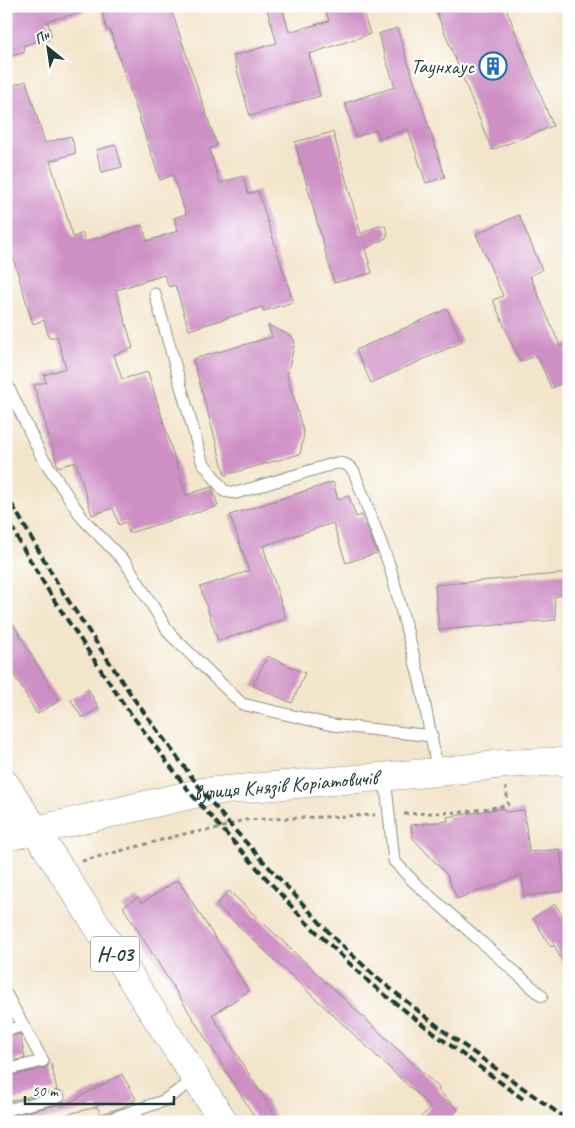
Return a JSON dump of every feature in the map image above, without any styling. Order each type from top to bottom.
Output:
[{"type":"main road","name":"вулиця Князів Коріатовичів","points":[[6,837],[203,792],[438,772],[503,764],[569,761]]},
{"type":"main road","name":"Н-03","points":[[6,785],[224,1122]]},
{"type":"lane","points":[[155,294],[202,461],[224,491],[236,492],[336,463],[344,463],[350,466],[354,472],[390,567],[420,680],[438,772]]},
{"type":"lane","points":[[6,382],[41,455],[83,519],[126,563],[170,634],[242,704],[332,726],[432,736]]},
{"type":"lane","points":[[384,776],[394,861],[414,882],[542,996]]},
{"type":"lane","points":[[6,994],[43,1061],[6,1070]]},
{"type":"lane","points":[[6,1030],[23,1026]]},
{"type":"lane","points":[[102,1122],[163,1100],[196,1079]]},
{"type":"lane","points":[[6,1110],[59,1097]]},
{"type":"lane","points":[[133,1111],[140,1122]]},
{"type":"path","points":[[77,862],[188,833],[217,829],[243,820],[465,812],[508,805],[503,764]]},
{"type":"building","points":[[6,6],[83,6],[84,12],[47,21],[52,36],[23,46],[25,52],[9,57],[6,51]]},
{"type":"building","points":[[100,6],[170,6],[217,146],[209,149],[220,183],[243,176],[248,194],[258,191],[293,302],[264,311],[262,307],[189,330],[175,285],[169,287],[164,275],[116,290],[133,348],[114,355],[122,379],[148,372],[186,495],[212,487],[218,506],[129,533],[126,522],[119,525],[113,508],[92,515],[76,462],[58,467],[34,385],[46,382],[44,375],[66,368],[57,336],[49,338],[44,320],[33,324],[6,234],[6,88],[26,81],[45,143],[71,136],[76,153],[50,161],[73,237],[83,233],[85,242],[142,225],[147,241],[178,231],[174,218],[186,214],[173,175],[160,180],[110,30],[107,30]]},
{"type":"building","points":[[266,6],[282,6],[289,32],[329,21],[324,6],[361,6],[370,34],[309,54],[320,96],[250,116],[233,56],[277,43]]},
{"type":"building","name":"Таунхаус","points":[[434,6],[505,6],[553,126],[492,150]]},
{"type":"building","points":[[397,28],[445,177],[426,183],[408,129],[379,139],[376,130],[356,137],[345,103],[395,87],[378,34]]},
{"type":"building","points":[[333,132],[361,234],[379,225],[385,226],[388,232],[386,238],[365,249],[372,273],[334,283],[295,142]]},
{"type":"building","points":[[116,145],[122,167],[102,172],[96,150]]},
{"type":"building","points":[[519,215],[542,270],[530,276],[560,346],[569,343],[569,380],[551,388],[537,355],[520,362],[493,300],[503,296],[476,234]]},
{"type":"building","points":[[447,309],[462,342],[371,383],[356,350]]},
{"type":"building","points":[[268,325],[291,336],[295,342],[287,375],[304,434],[300,454],[225,475],[193,359],[272,337]]},
{"type":"building","points":[[333,482],[338,500],[349,496],[356,517],[362,515],[377,553],[346,563],[333,523],[263,546],[286,619],[218,641],[200,587],[249,571],[230,515]]},
{"type":"building","points":[[569,573],[569,593],[554,597],[556,620],[439,630],[435,585]]},
{"type":"building","points":[[6,612],[59,701],[37,714],[6,661]]},
{"type":"building","points":[[267,656],[305,673],[292,703],[253,686]]},
{"type":"building","points":[[88,689],[99,708],[82,718],[71,700]]},
{"type":"building","points":[[504,808],[504,812],[524,810],[529,852],[560,849],[565,891],[524,896],[522,875],[457,899],[447,875],[412,837],[411,825],[448,821],[447,817]]},
{"type":"building","points":[[178,880],[249,991],[212,1015],[279,1122],[258,1122],[123,907],[138,897],[142,903]]},
{"type":"building","points":[[229,891],[439,1088],[438,1090],[458,1110],[447,1122],[416,1122],[431,1107],[216,905]]},
{"type":"building","points":[[555,904],[569,926],[569,975],[554,945],[551,947],[533,918]]},
{"type":"building","points":[[20,1034],[25,1058],[6,1062],[6,1037]]},
{"type":"building","points":[[51,1063],[57,1090],[6,1102],[6,1077],[45,1068]]},
{"type":"building","points":[[122,1074],[136,1099],[123,1107],[101,1114],[97,1107],[36,1122],[6,1122],[6,1117],[61,1104],[61,1107]]},
{"type":"railway","points":[[6,494],[62,591],[134,699],[230,825],[337,941],[377,978],[445,1032],[569,1121]]},
{"type":"railway","points":[[6,515],[52,597],[125,706],[192,795],[221,828],[303,919],[371,984],[523,1099]]},
{"type":"place","name":"Таунхаус","points":[[493,66]]}]
